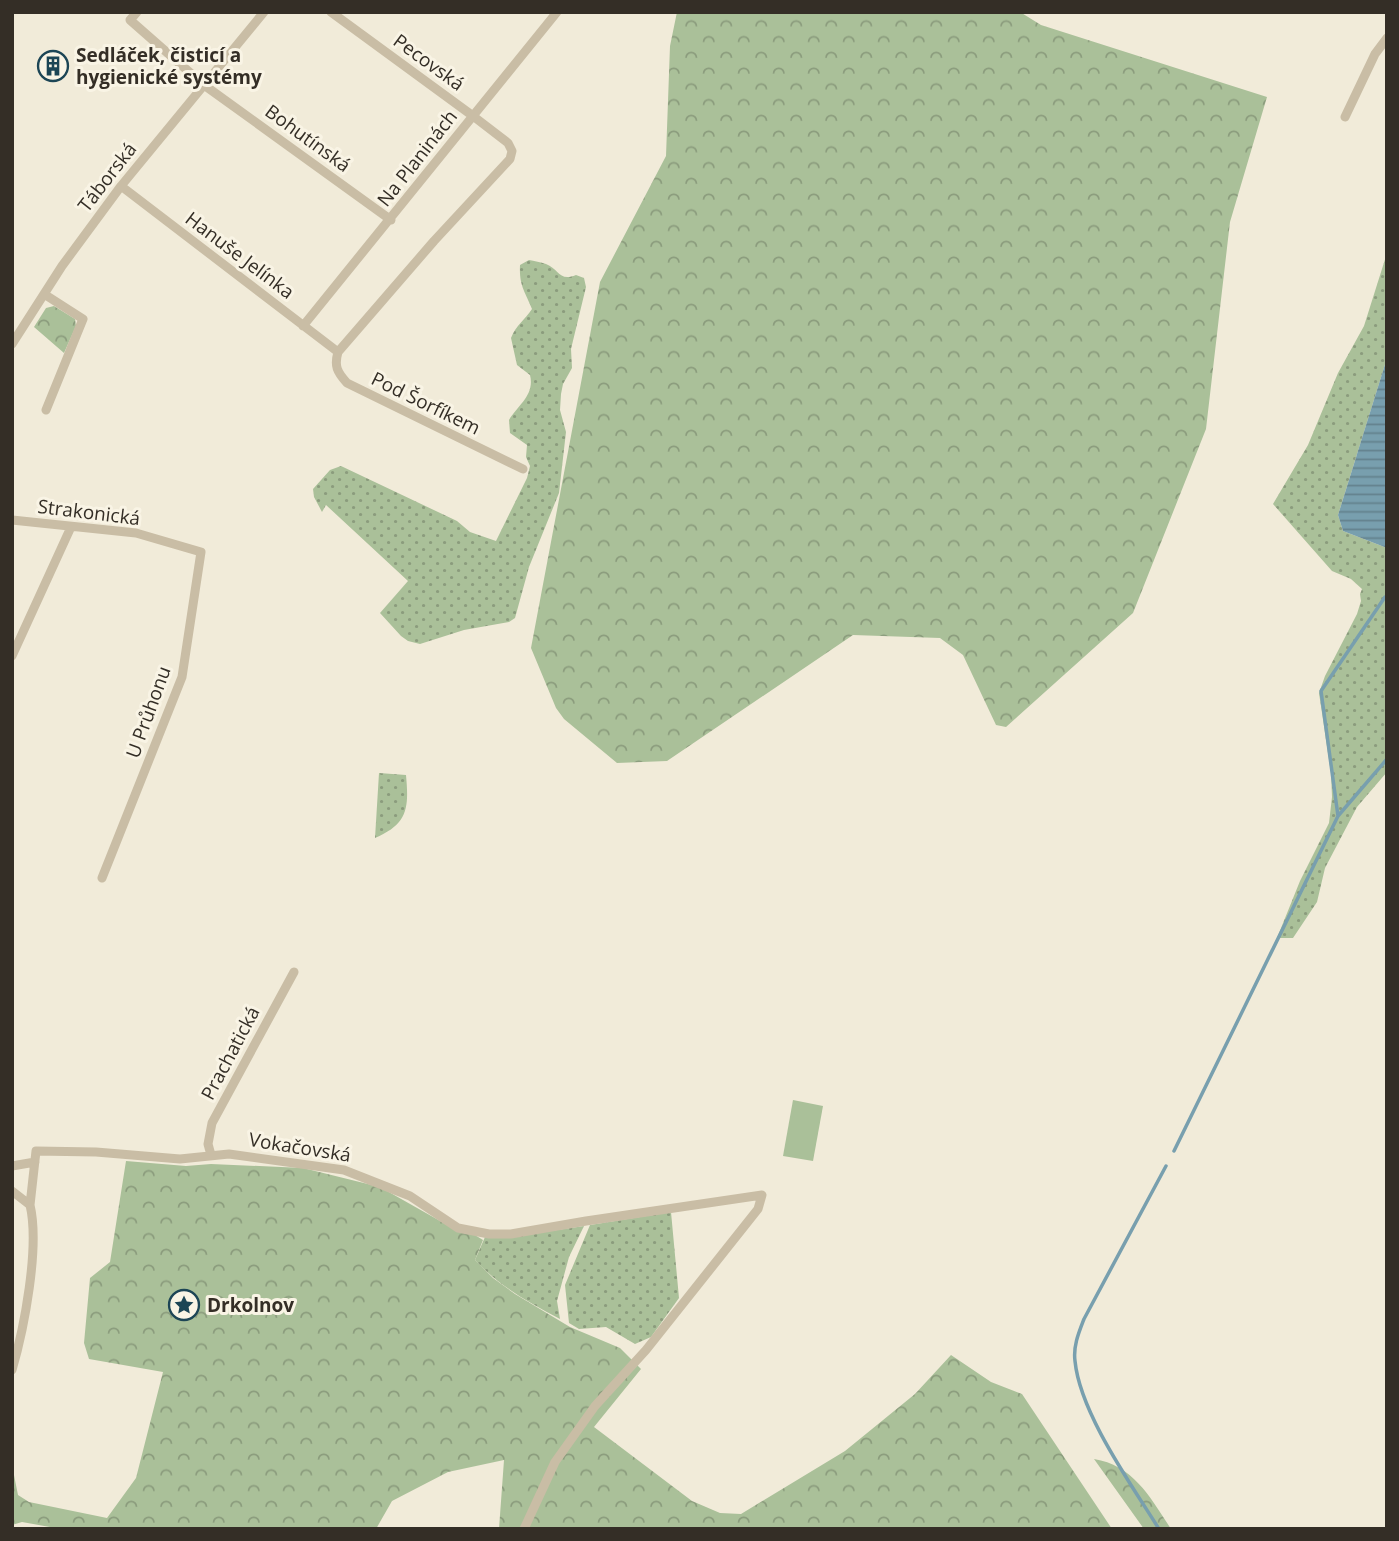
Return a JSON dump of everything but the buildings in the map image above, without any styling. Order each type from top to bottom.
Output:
[{"type":"street","points":[[136,12],[130,20],[204,85]]},
{"type":"street","name":"Táborská","points":[[12,344],[121,186],[264,12]]},
{"type":"street","name":"Pecovská","points":[[331,12],[473,116],[508,143],[512,151],[510,159],[434,241],[338,352]]},
{"type":"street","name":"Na Planinách","points":[[303,326],[557,12]]},
{"type":"street","points":[[1345,117],[1376,54],[1387,38]]},
{"type":"street","name":"Bohutínská","points":[[204,85],[391,220]]},
{"type":"street","name":"Hanuše Jelínka","points":[[121,186],[338,352]]},
{"type":"street","points":[[44,294],[83,319],[46,410]]},
{"type":"street","name":"Pod Šorfíkem","points":[[338,352],[335,362],[338,372],[347,383],[523,469]]},
{"type":"street","name":"Strakonická","points":[[12,520],[135,533],[201,552]]},
{"type":"street","points":[[12,656],[71,527]]},
{"type":"street","name":"U Průhonu","points":[[103,878],[182,677],[201,552]]},
{"type":"street","name":"Prachatická","points":[[211,1154],[208,1144],[212,1123],[293,972]]},
{"type":"street","name":"Vokačovská","points":[[35,1163],[36,1151],[96,1152],[180,1159],[229,1154],[344,1170],[410,1196],[457,1228],[470,1232],[511,1234],[762,1195],[758,1209],[646,1350],[595,1406],[555,1462],[524,1529]]},
{"type":"street","points":[[12,1166],[35,1163],[30,1205],[34,1228],[32,1253],[22,1334],[12,1370]]},
{"type":"street","points":[[12,1192],[30,1205]]},
{"type":"green space","points":[[677,12],[1020,12],[1041,25],[1267,97],[1230,222],[1206,429],[1133,613],[1006,727],[996,725],[963,655],[940,638],[853,635],[667,761],[617,763],[564,719],[556,708],[531,648],[600,282],[666,156],[670,46]]},
{"type":"green space","points":[[1387,253],[1387,358],[1338,515],[1343,531],[1387,548],[1387,772],[1357,807],[1325,868],[1317,902],[1293,938],[1277,938],[1300,881],[1329,823],[1331,773],[1319,693],[1357,614],[1362,589],[1351,579],[1332,571],[1273,504],[1308,445],[1338,373],[1364,326]]},
{"type":"green space","points":[[529,260],[546,264],[562,276],[576,275],[584,278],[586,287],[571,349],[572,368],[561,394],[560,410],[566,432],[559,493],[529,567],[515,618],[509,622],[464,630],[420,644],[408,641],[380,613],[408,581],[326,505],[322,512],[313,489],[330,470],[341,466],[457,521],[470,532],[496,541],[527,478],[530,466],[526,457],[527,445],[510,433],[509,420],[528,394],[531,382],[530,375],[517,365],[511,338],[532,309],[520,278],[520,265]]},
{"type":"green space","points":[[54,306],[75,319],[76,326],[64,353],[34,327],[46,308]]},
{"type":"green space","points":[[379,773],[406,775],[407,797],[400,821],[375,838]]},
{"type":"green space","points":[[793,1100],[823,1106],[813,1161],[783,1156]]},
{"type":"green space","points":[[126,1161],[186,1166],[211,1164],[303,1168],[380,1187],[449,1226],[470,1232],[483,1240],[475,1260],[493,1278],[570,1327],[620,1348],[641,1369],[594,1427],[692,1501],[720,1513],[741,1514],[845,1451],[915,1394],[951,1355],[991,1382],[1022,1394],[1112,1529],[499,1529],[504,1460],[448,1472],[392,1501],[376,1529],[61,1529],[22,1522],[12,1525],[12,1465],[18,1495],[29,1502],[107,1518],[136,1478],[163,1372],[89,1359],[84,1343],[90,1278],[110,1262]]},
{"type":"green space","points":[[671,1212],[679,1298],[651,1337],[635,1344],[606,1327],[579,1329],[569,1323],[565,1285],[590,1225]]},
{"type":"green space","points":[[584,1226],[569,1257],[557,1301],[560,1319],[504,1286],[475,1260],[485,1237],[523,1235]]},
{"type":"green space","points":[[1094,1459],[1120,1468],[1140,1485],[1171,1529],[1144,1529]]},
{"type":"water","points":[[1387,358],[1387,548],[1343,531],[1338,515]]},
{"type":"waterway","points":[[1174,1151],[1338,816],[1321,691],[1385,597]]},
{"type":"waterway","points":[[1338,816],[1387,759]]},
{"type":"waterway","points":[[1159,1529],[1096,1425],[1079,1381],[1075,1355],[1084,1319],[1166,1166]]},
{"type":"place","name":"Sedláček, čisticí a hygienické systémy","points":[[53,66]]},
{"type":"place","name":"Drkolnov","points":[[184,1305]]}]
